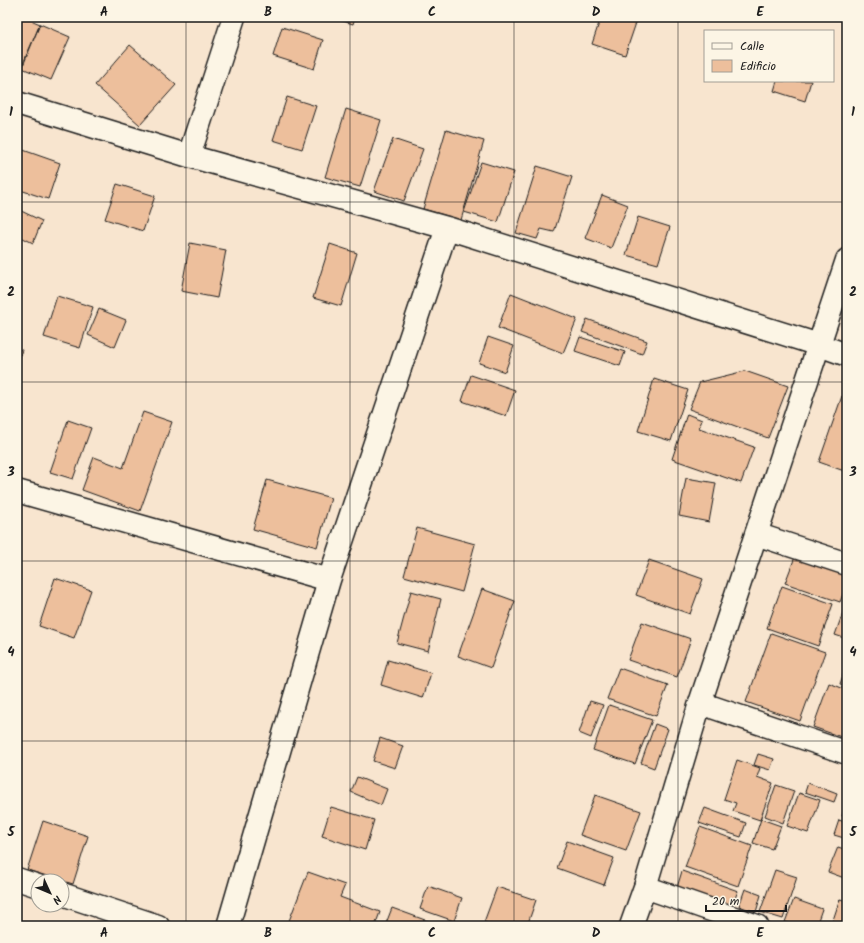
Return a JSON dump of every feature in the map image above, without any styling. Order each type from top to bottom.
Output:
[{"type":"street","points":[[189,156],[234,17]]},
{"type":"street","points":[[17,103],[189,156],[447,228],[847,355]]},
{"type":"street","points":[[228,926],[329,580],[447,228]]},
{"type":"street","points":[[631,926],[645,887],[700,703],[847,260]]},
{"type":"street","points":[[17,491],[329,580]]},
{"type":"street","points":[[756,534],[847,564]]},
{"type":"street","points":[[700,703],[847,753]]},
{"type":"street","points":[[17,879],[30,883]]},
{"type":"street","points":[[645,887],[757,926]]},
{"type":"street","points":[[70,897],[158,926]]},
{"type":"building","points":[[17,17],[24,17],[40,24],[18,75],[17,74]]},
{"type":"building","points":[[330,17],[355,17],[353,24]]},
{"type":"building","points":[[601,17],[638,17],[625,55],[592,44]]},
{"type":"building","points":[[40,24],[70,37],[51,80],[22,68]]},
{"type":"building","points":[[282,27],[323,40],[314,69],[273,56]]},
{"type":"building","points":[[130,45],[176,85],[140,125],[95,85]]},
{"type":"building","points":[[777,82],[811,82],[805,101],[774,91]]},
{"type":"building","points":[[287,97],[316,106],[302,149],[273,140]]},
{"type":"building","points":[[346,109],[381,120],[360,187],[325,177]]},
{"type":"building","points":[[446,130],[484,141],[461,220],[423,209]]},
{"type":"building","points":[[17,134],[21,136],[17,148]]},
{"type":"building","points":[[393,139],[423,149],[404,201],[374,191]]},
{"type":"building","points":[[23,150],[60,163],[48,199],[17,189],[17,167]]},
{"type":"building","points":[[481,162],[514,172],[498,222],[464,212]]},
{"type":"building","points":[[537,166],[572,177],[554,232],[541,229],[537,239],[516,233]]},
{"type":"building","points":[[117,184],[155,196],[143,231],[105,219]]},
{"type":"building","points":[[602,195],[628,205],[611,248],[585,238]]},
{"type":"building","points":[[17,209],[42,221],[33,243],[17,235]]},
{"type":"building","points":[[638,217],[670,227],[658,264],[626,255]]},
{"type":"building","points":[[190,243],[226,250],[217,298],[181,291]]},
{"type":"building","points":[[330,244],[357,253],[341,306],[313,298]]},
{"type":"building","points":[[511,293],[577,319],[563,353],[498,328]]},
{"type":"building","points":[[57,296],[93,307],[80,348],[44,337]]},
{"type":"building","points":[[99,309],[126,320],[115,347],[88,335]]},
{"type":"building","points":[[587,319],[647,341],[642,354],[582,332]]},
{"type":"building","points":[[488,337],[514,346],[505,372],[479,363]]},
{"type":"building","points":[[580,337],[625,352],[620,366],[575,351]]},
{"type":"building","points":[[17,349],[22,350],[17,365]]},
{"type":"building","points":[[745,371],[788,386],[768,438],[689,409],[700,382]]},
{"type":"building","points":[[471,375],[515,390],[506,416],[462,401]]},
{"type":"building","points":[[654,379],[688,390],[671,441],[638,431]]},
{"type":"building","points":[[842,396],[847,398],[847,472],[819,462]]},
{"type":"building","points":[[143,412],[172,422],[140,511],[82,490],[94,457],[123,468]]},
{"type":"building","points":[[687,414],[702,420],[699,428],[754,447],[741,483],[672,459]]},
{"type":"building","points":[[68,420],[91,428],[73,479],[50,472]]},
{"type":"building","points":[[686,478],[716,483],[709,522],[679,516]]},
{"type":"building","points":[[267,480],[331,498],[317,547],[253,529]]},
{"type":"building","points":[[417,528],[475,544],[462,592],[404,576]]},
{"type":"building","points":[[795,557],[847,576],[847,583],[840,602],[785,583]]},
{"type":"building","points":[[649,560],[703,579],[690,614],[636,595]]},
{"type":"building","points":[[55,578],[91,590],[74,638],[39,626]]},
{"type":"building","points":[[782,586],[833,604],[818,646],[767,628]]},
{"type":"building","points":[[482,589],[515,601],[491,668],[458,656]]},
{"type":"building","points":[[411,591],[441,599],[428,651],[397,643]]},
{"type":"building","points":[[847,601],[847,639],[835,635]]},
{"type":"building","points":[[642,622],[691,639],[677,677],[628,660]]},
{"type":"building","points":[[771,633],[825,652],[800,721],[746,702]]},
{"type":"building","points":[[388,660],[431,673],[423,698],[381,685]]},
{"type":"building","points":[[847,663],[847,686],[840,684]]},
{"type":"building","points":[[619,668],[668,685],[656,716],[607,699]]},
{"type":"building","points":[[829,683],[847,690],[847,739],[813,727]]},
{"type":"building","points":[[590,701],[603,705],[591,738],[579,733]]},
{"type":"building","points":[[609,705],[652,720],[635,764],[593,750]]},
{"type":"building","points":[[655,724],[668,729],[654,768],[641,763]]},
{"type":"building","points":[[380,738],[403,746],[395,768],[373,761]]},
{"type":"building","points":[[758,754],[774,759],[770,770],[754,765]]},
{"type":"building","points":[[737,760],[760,768],[757,777],[773,783],[760,820],[733,811],[736,803],[724,799]]},
{"type":"building","points":[[357,777],[387,789],[381,805],[351,792]]},
{"type":"building","points":[[808,783],[837,794],[834,802],[805,792]]},
{"type":"building","points":[[776,785],[794,791],[783,823],[765,816]]},
{"type":"building","points":[[799,793],[820,800],[808,833],[787,826]]},
{"type":"building","points":[[595,795],[641,811],[626,851],[580,835]]},
{"type":"building","points":[[847,802],[847,817],[842,816]]},
{"type":"building","points":[[331,807],[374,820],[365,850],[322,836]]},
{"type":"building","points":[[705,808],[746,823],[741,837],[699,823]]},
{"type":"building","points":[[761,819],[781,826],[772,849],[753,843]]},
{"type":"building","points":[[839,820],[847,823],[844,838],[834,835]]},
{"type":"building","points":[[43,821],[88,836],[73,884],[70,883],[70,873],[37,873],[27,870]]},
{"type":"building","points":[[700,827],[752,846],[738,886],[685,867]]},
{"type":"building","points":[[567,841],[614,858],[604,885],[557,868]]},
{"type":"building","points":[[838,847],[847,850],[847,879],[828,872]]},
{"type":"building","points":[[775,870],[797,877],[783,919],[760,912]]},
{"type":"building","points":[[682,871],[738,891],[730,910],[676,891]]},
{"type":"building","points":[[308,872],[345,885],[340,897],[380,912],[375,926],[287,926]]},
{"type":"building","points":[[428,886],[462,898],[454,921],[420,909]]},
{"type":"building","points":[[497,887],[536,900],[527,926],[495,926],[484,922]]},
{"type":"building","points":[[745,889],[761,895],[756,912],[739,906]]},
{"type":"building","points":[[794,899],[822,909],[816,926],[797,926],[785,922]]},
{"type":"building","points":[[840,899],[847,901],[847,926],[831,926]]},
{"type":"building","points":[[392,908],[436,924],[435,926],[385,926]]},
{"type":"building","points":[[657,921],[671,926],[655,926]]}]
